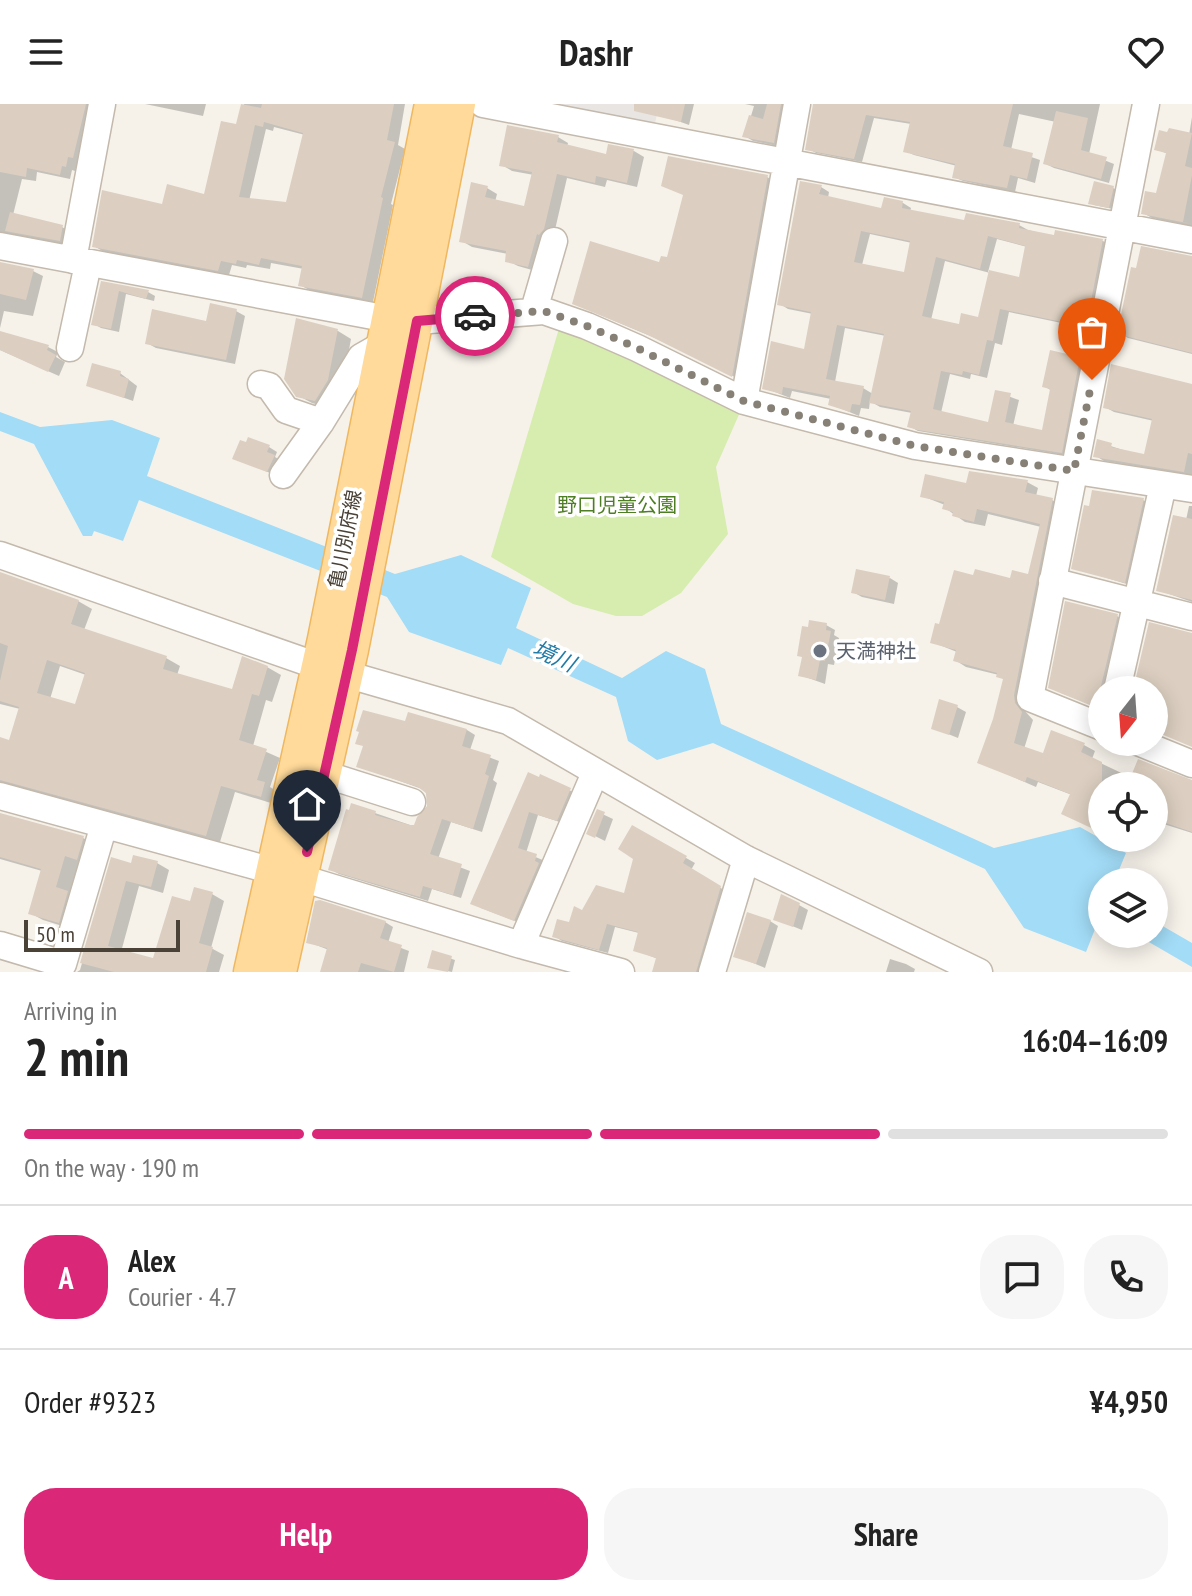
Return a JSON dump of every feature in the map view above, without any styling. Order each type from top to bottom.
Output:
[{"type":"main road","name":"亀川別府線","points":[[280,972],[287,875],[364,516],[431,104]]},
{"type":"main road","name":"亀川別府線","points":[[396,328],[459,104]]},
{"type":"main road","name":"亀川別府線","points":[[250,972],[324,774],[335,657]]},
{"type":"street","points":[[70,348],[102,104]]},
{"type":"street","points":[[483,104],[1192,240]]},
{"type":"street","points":[[744,401],[797,104]]},
{"type":"street","points":[[1088,721],[1030,698],[1146,104]]},
{"type":"street","points":[[534,310],[554,241]]},
{"type":"street","points":[[0,246],[396,328],[534,310],[587,326],[744,401],[915,446],[1192,489]]},
{"type":"street","points":[[283,475],[321,422],[361,357],[396,328]]},
{"type":"street","points":[[261,384],[269,386],[286,410],[321,422]]},
{"type":"street","points":[[1120,676],[1163,485]]},
{"type":"street","points":[[0,555],[335,657],[508,721],[746,859],[979,972]]},
{"type":"street","points":[[1052,581],[1192,617]]},
{"type":"street","points":[[1168,754],[1192,764]]},
{"type":"street","points":[[521,945],[595,773]]},
{"type":"street","points":[[324,774],[412,802]]},
{"type":"street","points":[[0,796],[621,972]]},
{"type":"street","points":[[0,945],[63,964],[104,825]]},
{"type":"street","points":[[712,972],[746,859]]},
{"type":"green space","name":"野口児童公園","points":[[560,325],[741,410],[716,467],[728,534],[681,593],[642,616],[616,616],[573,604],[491,557]]},
{"type":"shaded area","points":[[562,104],[659,104],[654,128],[560,111]]},
{"type":"water","name":"境川","points":[[0,412],[40,427],[112,420],[160,438],[147,476],[395,574],[461,555],[531,588],[516,628],[622,678],[666,651],[705,669],[721,724],[994,848],[1080,827],[1088,832],[1088,852],[1126,853],[1120,868],[1088,868],[1086,952],[1024,928],[985,869],[713,743],[657,760],[628,741],[616,697],[508,648],[501,665],[409,632],[387,597],[139,500],[123,541],[94,531],[92,536],[83,536],[34,444],[0,431]]},
{"type":"water","points":[[1168,929],[1192,943],[1192,967],[1159,948],[1168,948]]},
{"type":"building","points":[[0,104],[86,104],[73,158],[68,157],[60,175],[27,168],[26,177],[0,172]]},
{"type":"building","points":[[241,104],[261,108],[262,104],[394,104],[387,140],[395,142],[362,298],[298,286],[302,266],[261,258],[259,265],[237,260],[236,264],[221,261],[218,271],[92,247],[102,190],[162,204],[167,184],[204,194],[221,121],[236,124]],"holes":[[[264,122],[303,133],[286,202],[239,197],[255,125],[263,127]]]},
{"type":"building","points":[[634,104],[685,104],[681,122],[634,111]]},
{"type":"building","points":[[767,104],[781,104],[774,143],[742,137],[749,115],[763,119]]},
{"type":"building","points":[[813,104],[1013,104],[1003,146],[1033,153],[1027,179],[1010,175],[1007,188],[952,178],[955,164],[903,152],[910,122],[866,115],[854,159],[805,150]]},
{"type":"building","points":[[1056,111],[1088,118],[1081,150],[1107,157],[1101,179],[1043,164]]},
{"type":"building","points":[[507,125],[559,135],[557,142],[606,154],[608,144],[634,149],[627,183],[596,176],[595,183],[557,174],[544,229],[537,234],[528,267],[505,262],[506,251],[459,242],[471,182],[488,186],[485,197],[524,206],[532,172],[499,166]]},
{"type":"building","points":[[1169,128],[1192,133],[1185,166],[1192,168],[1192,175],[1183,222],[1192,224],[1141,214],[1145,191],[1156,193],[1166,153],[1154,150],[1159,130],[1167,132]]},
{"type":"building","points":[[668,156],[768,175],[732,377],[644,333],[572,304],[590,241],[659,262],[661,256],[667,257],[683,195],[661,186]]},
{"type":"building","points":[[800,181],[822,185],[819,194],[881,208],[884,197],[903,201],[902,208],[964,220],[966,213],[1020,223],[1019,228],[1054,235],[1055,230],[1103,239],[1086,327],[1000,309],[993,341],[987,340],[979,375],[941,371],[933,409],[988,422],[995,390],[1011,393],[1005,422],[1042,430],[1050,389],[1042,387],[1050,350],[1080,357],[1062,453],[918,430],[907,427],[911,411],[869,403],[884,334],[837,325],[826,379],[864,386],[860,405],[852,404],[850,412],[828,405],[830,396],[783,387],[782,394],[762,389],[771,341],[804,349],[811,312],[777,305]],"holes":[[[861,231],[910,241],[904,272],[854,262]],[[988,236],[1025,246],[1019,277],[989,270],[978,317],[961,313],[959,324],[922,316],[936,257],[980,269]]]},
{"type":"building","points":[[1094,181],[1114,186],[1109,208],[1088,204]]},
{"type":"building","points":[[10,212],[63,225],[60,241],[5,231]]},
{"type":"building","points":[[1141,246],[1192,256],[1192,353],[1117,334],[1131,267],[1136,268]]},
{"type":"building","points":[[0,262],[34,269],[26,300],[0,294]]},
{"type":"building","points":[[101,281],[149,290],[146,299],[119,291],[111,329],[91,325]]},
{"type":"building","points":[[210,303],[237,309],[226,360],[145,344],[152,309],[206,321]]},
{"type":"building","points":[[296,318],[338,329],[328,380],[315,401],[296,397],[284,379]]},
{"type":"building","points":[[0,331],[49,345],[47,350],[56,355],[48,372],[0,350]]},
{"type":"building","points":[[92,363],[121,371],[120,376],[129,379],[124,398],[86,386]]},
{"type":"building","points":[[1111,364],[1192,384],[1192,454],[1188,453],[1184,472],[1093,457],[1097,439],[1112,443],[1111,447],[1144,454],[1152,419],[1103,408]]},
{"type":"building","points":[[248,437],[270,445],[267,452],[275,455],[267,472],[232,459],[240,440],[246,442]]},
{"type":"building","points":[[969,471],[1028,480],[1025,492],[1053,498],[1014,695],[1015,703],[1022,712],[1014,743],[1043,753],[1051,730],[1085,743],[1081,752],[1102,762],[1102,772],[1088,772],[1088,827],[1061,814],[1070,794],[1027,777],[1025,782],[977,763],[1003,679],[996,677],[997,673],[953,661],[956,650],[930,643],[935,623],[939,624],[954,570],[973,575],[975,569],[1010,578],[1012,570],[1028,574],[1040,524],[977,509],[974,522],[952,516],[953,512],[942,509],[944,502],[920,497],[925,474],[966,483]]},
{"type":"building","points":[[1092,490],[1144,498],[1125,583],[1071,569],[1084,505],[1089,506]]},
{"type":"building","points":[[1173,515],[1192,519],[1192,600],[1156,591]]},
{"type":"building","points":[[856,569],[890,576],[885,600],[851,593]]},
{"type":"building","points":[[0,572],[79,600],[71,624],[167,656],[163,669],[232,689],[242,656],[268,666],[259,696],[252,694],[239,740],[267,749],[257,780],[265,782],[261,797],[221,786],[206,836],[0,780],[0,737],[9,740],[19,707],[0,701],[0,681],[8,646],[0,643]],"holes":[[[47,660],[85,673],[75,704],[37,693]]]},
{"type":"building","points":[[1065,601],[1118,614],[1103,676],[1088,676],[1088,704],[1048,688]]},
{"type":"building","points":[[809,620],[827,623],[826,630],[831,631],[825,661],[820,660],[816,680],[798,676],[802,657],[797,656],[802,626],[808,627]]},
{"type":"building","points":[[1149,622],[1192,633],[1192,747],[1168,737],[1168,676],[1136,676]]},
{"type":"building","points":[[939,699],[958,705],[949,735],[931,729]]},
{"type":"building","points":[[363,710],[405,721],[408,712],[467,729],[462,746],[491,755],[485,774],[489,776],[473,829],[442,819],[430,854],[462,864],[453,895],[423,886],[420,897],[328,870],[346,809],[349,810],[351,803],[376,811],[375,815],[410,825],[414,825],[427,806],[426,793],[418,787],[356,767],[363,746],[355,744],[359,732],[356,731]]},
{"type":"building","points":[[1138,759],[1192,780],[1192,832],[1168,824],[1168,772],[1133,772]]},
{"type":"building","points":[[528,772],[571,788],[557,821],[529,812],[518,848],[537,854],[535,861],[539,863],[514,921],[470,904]]},
{"type":"building","points":[[597,809],[605,812],[595,838],[586,834]]},
{"type":"building","points":[[0,813],[84,836],[77,860],[65,856],[56,887],[68,891],[59,923],[28,914],[41,869],[0,857]]},
{"type":"building","points":[[632,825],[687,856],[683,863],[721,886],[696,972],[652,972],[656,958],[633,951],[638,932],[607,924],[599,950],[552,937],[557,919],[569,922],[574,906],[582,910],[596,885],[624,893],[633,859],[618,849]]},
{"type":"building","points":[[133,855],[158,861],[151,887],[126,881],[108,946],[153,958],[172,896],[190,901],[194,887],[213,892],[199,943],[213,947],[206,972],[114,972],[80,963],[111,857],[131,863]]},
{"type":"building","points":[[781,894],[800,903],[793,927],[773,920]]},
{"type":"building","points":[[315,901],[386,921],[380,938],[402,945],[394,972],[361,963],[358,972],[320,972],[327,948],[306,943]]},
{"type":"building","points":[[747,912],[771,920],[756,964],[733,957]]},
{"type":"building","points":[[432,950],[452,956],[448,972],[427,968]]},
{"type":"way so far","points":[[475,316],[544,311],[637,348],[744,401],[915,446],[1074,471],[1092,380]]},
{"type":"place","name":"天満神社","points":[[820,651]]},
{"type":"route","points":[[307,852],[352,650],[417,321],[475,316]]}]
